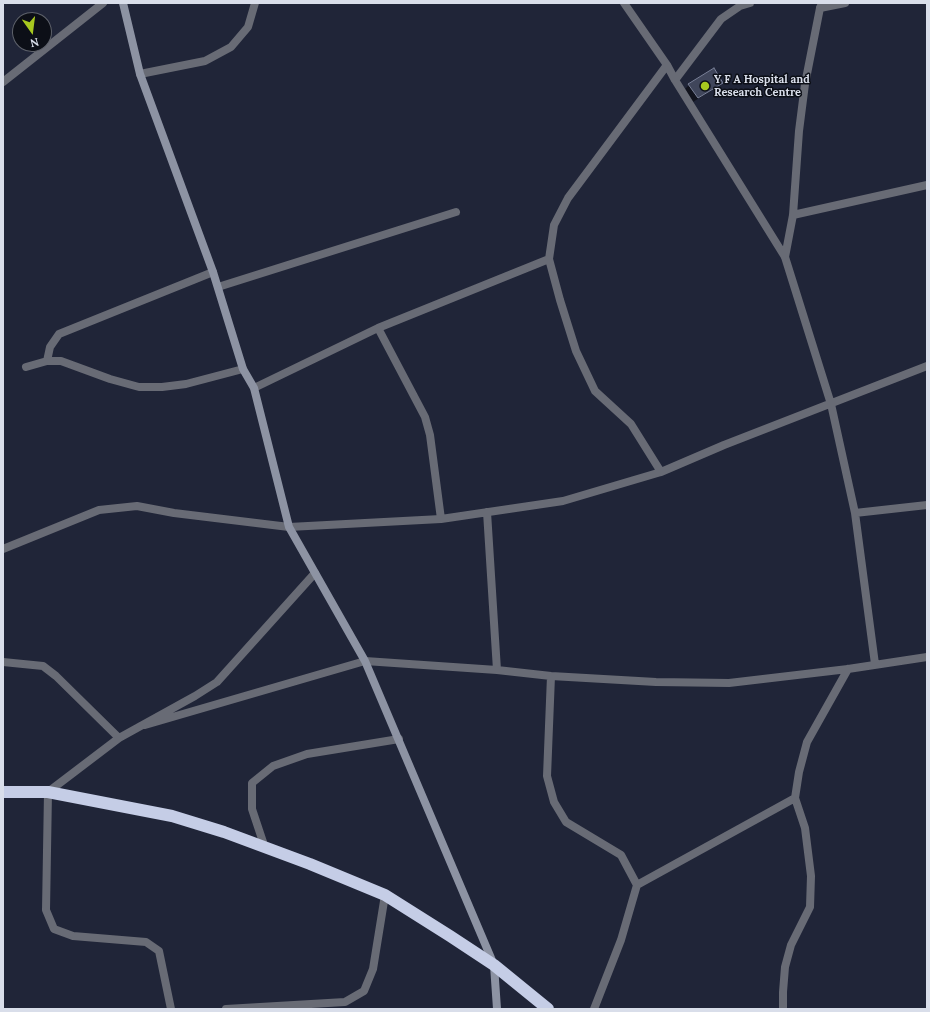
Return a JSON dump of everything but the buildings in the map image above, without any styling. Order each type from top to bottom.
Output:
[{"type":"highway","points":[[3,792],[48,792],[172,816],[224,832],[310,864],[384,895],[494,965],[548,1009]]},
{"type":"street","points":[[3,82],[103,3]]},
{"type":"street","points":[[123,3],[140,74],[213,272],[243,369],[254,388],[289,528],[365,661],[399,739],[494,965],[497,1009]]},
{"type":"street","points":[[140,74],[205,61],[231,47],[248,27],[255,3]]},
{"type":"street","points":[[624,3],[667,66],[786,257],[831,404],[854,513],[874,664]]},
{"type":"street","points":[[675,80],[721,19],[740,6],[750,3]]},
{"type":"street","points":[[786,257],[793,215],[799,131],[805,84],[821,6],[845,3]]},
{"type":"street","points":[[661,472],[631,424],[595,391],[576,352],[549,259],[554,224],[568,198],[667,66]]},
{"type":"street","points":[[793,215],[927,185]]},
{"type":"street","points":[[218,287],[456,212]]},
{"type":"street","points":[[254,388],[378,328],[549,259]]},
{"type":"street","points":[[47,361],[50,347],[59,334],[213,272]]},
{"type":"street","points":[[378,328],[425,416],[430,435],[440,519]]},
{"type":"street","points":[[26,367],[47,361],[61,362],[110,379],[139,387],[162,387],[186,384],[243,369]]},
{"type":"street","points":[[3,549],[99,510],[136,506],[174,513],[289,528],[440,519],[563,501],[661,472],[724,445],[927,366]]},
{"type":"street","points":[[854,513],[927,505]]},
{"type":"street","points":[[487,512],[497,670]]},
{"type":"street","points":[[171,1009],[158,951],[146,942],[73,936],[54,929],[46,910],[48,792],[119,738],[145,725],[217,682],[315,573]]},
{"type":"street","points":[[145,725],[365,661],[497,670],[551,676],[656,682],[729,683],[848,669],[927,657]]},
{"type":"street","points":[[3,662],[43,666],[56,676],[119,738]]},
{"type":"street","points":[[783,1009],[785,967],[791,945],[810,907],[811,876],[805,828],[795,798],[799,772],[807,742],[848,669]]},
{"type":"street","points":[[551,676],[547,776],[554,802],[566,822],[621,855],[637,885],[621,940],[594,1009]]},
{"type":"street","points":[[265,848],[252,809],[252,783],[273,766],[307,754],[399,739]]},
{"type":"street","points":[[637,885],[795,798]]},
{"type":"street","points":[[226,1009],[344,1002],[364,992],[373,969],[384,895]]},
{"type":"place","name":"Y F A Hospital and Research Centre","points":[[705,86]]}]
